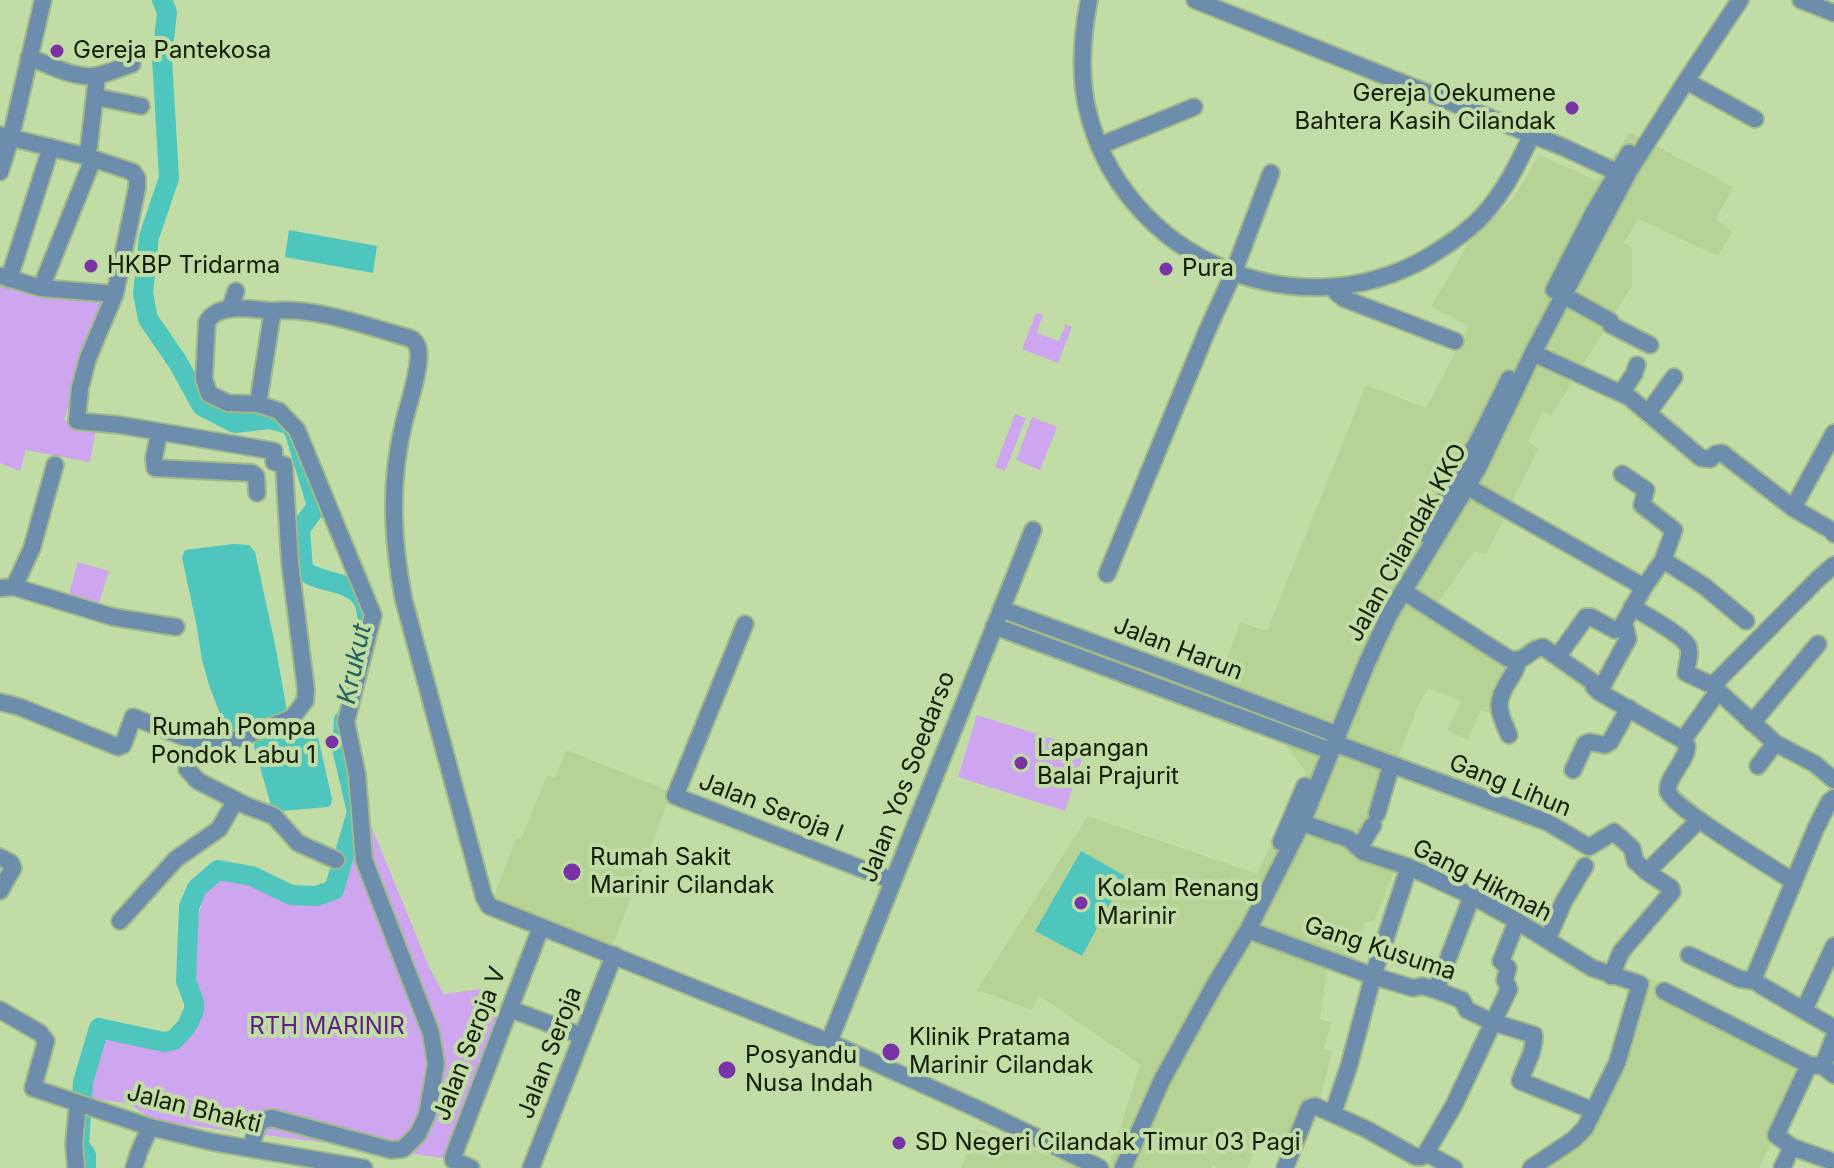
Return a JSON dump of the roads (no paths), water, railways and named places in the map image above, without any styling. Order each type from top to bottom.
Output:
[{"type":"street","points":[[0,172],[6,136],[43,0]]},
{"type":"street","points":[[1089,0],[1082,33],[1082,70],[1087,109],[1099,146],[1122,187],[1153,224],[1190,253],[1233,274],[1290,287],[1333,288],[1360,284],[1411,267],[1450,244],[1484,214],[1512,177],[1532,135]]},
{"type":"street","points":[[1195,0],[1622,174]]},
{"type":"street","name":"Jalan Cilandak KKO","points":[[1123,1168],[1162,1080],[1248,930],[1302,823],[1372,625],[1478,441],[1535,327],[1622,174],[1727,0]]},
{"type":"street","name":"Jalan Cilandak KKO","points":[[1112,1168],[1144,1093],[1269,870],[1385,623],[1489,446],[1622,174],[1740,0]]},
{"type":"street","points":[[1801,0],[1834,13]]},
{"type":"street","points":[[29,57],[80,76],[97,76],[132,64]]},
{"type":"street","points":[[41,288],[89,158],[97,76]]},
{"type":"street","points":[[1686,81],[1755,119]]},
{"type":"street","points":[[96,97],[141,106]]},
{"type":"street","points":[[1099,146],[1194,107]]},
{"type":"street","points":[[0,702],[20,707],[118,747],[123,745],[133,717],[216,747],[289,719],[305,701],[306,690],[290,563],[284,465],[274,462],[274,451],[120,425],[77,421],[80,388],[88,358],[115,294],[137,178],[133,172],[6,136]]},
{"type":"street","points":[[51,147],[5,277],[41,288],[115,294]]},
{"type":"street","points":[[1107,574],[1233,274],[1271,173]]},
{"type":"street","points":[[1333,288],[1345,299],[1455,341]]},
{"type":"street","points":[[230,309],[236,291]]},
{"type":"street","points":[[1563,295],[1650,345]]},
{"type":"street","points":[[252,1149],[260,1121],[272,1118],[391,1150],[403,1149],[418,1134],[427,1115],[436,1064],[431,1033],[364,860],[357,774],[346,722],[373,615],[297,430],[279,411],[258,404],[228,403],[209,394],[204,379],[207,322],[211,315],[230,309],[291,309],[412,339],[419,351],[397,451],[393,489],[398,569],[404,601],[484,897],[489,906],[829,1042],[1100,1168]]},
{"type":"street","points":[[258,404],[274,311]]},
{"type":"street","points":[[1533,353],[1629,397],[1701,458],[1710,459],[1722,453],[1793,508],[1834,534]]},
{"type":"street","points":[[1621,393],[1637,365]]},
{"type":"street","points":[[1648,413],[1674,377]]},
{"type":"street","points":[[159,433],[155,468],[252,473],[256,476],[257,493]]},
{"type":"street","points":[[1793,508],[1834,433]]},
{"type":"street","points":[[55,465],[32,548],[7,588],[113,617],[176,627]]},
{"type":"street","points":[[1558,656],[1586,617],[1615,630],[1621,628],[1663,560],[1674,530],[1642,505],[1646,490],[1622,474]]},
{"type":"street","points":[[1466,486],[1644,587]]},
{"type":"street","name":"Jalan Yos Soedarso","points":[[829,1042],[1033,530]]},
{"type":"street","points":[[1663,560],[1704,586],[1746,621]]},
{"type":"street","points":[[1683,740],[1717,689],[1716,682],[1834,565]]},
{"type":"street","points":[[1403,591],[1509,659],[1523,659],[1536,648],[1543,647],[1593,682],[1599,692],[1683,740],[1687,754],[1669,784],[1671,797],[1699,820],[1794,882]]},
{"type":"street","name":"Jalan Harun","points":[[1001,609],[1331,742]]},
{"type":"street","points":[[1628,614],[1656,621],[1686,643],[1689,649],[1686,673],[1717,689],[1775,743],[1815,764],[1834,780]]},
{"type":"street","points":[[1599,692],[1628,639],[1628,614]]},
{"type":"street","name":"Jalan Seroja I","points":[[745,624],[675,796],[893,881]]},
{"type":"street","name":"Jalan Harun","points":[[994,626],[1331,742]]},
{"type":"street","points":[[1752,723],[1818,644]]},
{"type":"street","points":[[1509,735],[1499,711],[1500,694],[1517,667],[1517,661]]},
{"type":"street","points":[[1573,770],[1585,744],[1605,745],[1610,742],[1629,708]]},
{"type":"street","points":[[196,740],[187,769],[198,781],[274,816],[298,843],[336,860]]},
{"type":"street","name":"Gang Lihun","points":[[1331,742],[1547,822],[1589,847],[1614,832],[1632,848],[1635,861],[1647,872]]},
{"type":"street","points":[[1758,766],[1775,743]]},
{"type":"street","points":[[1352,842],[1362,843],[1375,819],[1391,766]]},
{"type":"street","points":[[1755,981],[1816,828],[1834,798]]},
{"type":"street","points":[[120,921],[176,859],[219,829],[236,800]]},
{"type":"street","points":[[1611,976],[1621,952],[1672,892],[1671,888],[1647,872],[1699,820]]},
{"type":"street","name":"Gang Hikmah","points":[[1302,823],[1352,842],[1363,852],[1409,867],[1472,896],[1592,968],[1640,984],[1623,1048],[1594,1111]]},
{"type":"street","points":[[0,857],[11,863],[13,868],[0,891]]},
{"type":"street","points":[[1547,940],[1564,901],[1585,866]]},
{"type":"street","points":[[1333,1113],[1409,867]]},
{"type":"street","points":[[1436,990],[1472,896]]},
{"type":"street","points":[[1417,1158],[1454,1105],[1509,989],[1505,980],[1508,968],[1501,961],[1517,921]]},
{"type":"street","name":"Jalan Seroja V","points":[[471,1168],[453,1160],[453,1157],[541,927]]},
{"type":"street","name":"Gang Kusuma","points":[[1248,930],[1373,976],[1413,988],[1422,986],[1436,990],[1462,1000],[1467,1010],[1492,1022],[1534,1035],[1535,1047],[1520,1081],[1594,1111]]},
{"type":"street","points":[[1804,1010],[1834,946]]},
{"type":"street","name":"Jalan Seroja","points":[[531,1168],[614,955]]},
{"type":"street","points":[[1689,955],[1740,979],[1755,981],[1834,1028]]},
{"type":"street","points":[[1664,991],[1822,1069]]},
{"type":"street","points":[[510,1009],[582,1036]]},
{"type":"street","name":"Jalan Bhakti","points":[[0,1010],[40,1033],[46,1041],[33,1088],[150,1127],[358,1168]]},
{"type":"street","points":[[1834,1037],[1822,1069],[1776,1135],[1792,1147],[1834,1162]]},
{"type":"street","points":[[76,1168],[77,1103]]},
{"type":"street","points":[[1285,1168],[1309,1108],[1315,1106],[1417,1158],[1454,1168]]},
{"type":"street","points":[[1531,1168],[1573,1140],[1585,1128],[1594,1111]]},
{"type":"street","points":[[134,1168],[150,1127]]},
{"type":"street","points":[[1782,1168],[1792,1147]]},
{"type":"water","points":[[289,230],[377,246],[373,273],[285,257]]},
{"type":"water","points":[[249,545],[255,552],[288,717],[296,728],[318,737],[332,799],[328,807],[272,809],[254,746],[255,740],[226,729],[210,688],[182,558],[185,550]]},
{"type":"water","name":"Kolam Renang Marinir","points":[[1081,851],[1125,876],[1082,956],[1035,931]]},
{"type":"waterway","name":"Krukut","points":[[162,0],[167,12],[162,58],[169,178],[149,237],[143,293],[148,319],[177,361],[202,406],[235,423],[270,419],[289,424],[294,430],[317,506],[300,529],[303,570],[352,589],[364,602],[367,615]]},
{"type":"waterway","name":"Krukut","points":[[86,1168],[86,1155],[79,1145],[83,1082],[99,1028],[164,1042],[174,1040],[187,1026],[194,1010],[186,981],[189,907],[197,888],[218,870],[252,876],[291,895],[316,896],[334,890],[357,812],[342,748],[344,720]]},
{"type":"place","name":"Gereja Pantekosa","points":[[57,51]]},
{"type":"place","name":"Gereja Oekumene Bahtera Kasih Cilandak","points":[[1572,108]]},
{"type":"place","name":"HKBP Tridarma","points":[[91,266]]},
{"type":"place","name":"Pura","points":[[1166,269]]},
{"type":"place","name":"Rumah Pompa Pondok Labu 1","points":[[332,742]]},
{"type":"place","name":"Lapangan Balai Prajurit","points":[[1021,763]]},
{"type":"place","name":"Rumah Sakit Marinir Cilandak","points":[[572,872]]},
{"type":"place","name":"Kolam Renang Marinir","points":[[1081,903]]},
{"type":"place","name":"Klinik Pratama Marinir Cilandak","points":[[891,1052]]},
{"type":"place","name":"Posyandu Nusa Indah","points":[[727,1070]]},
{"type":"place","name":"SD Negeri Cilandak Timur 03 Pagi","points":[[899,1143]]},
{"type":"park label","name":"RTH MARINIR","points":[[327,1027]]}]
